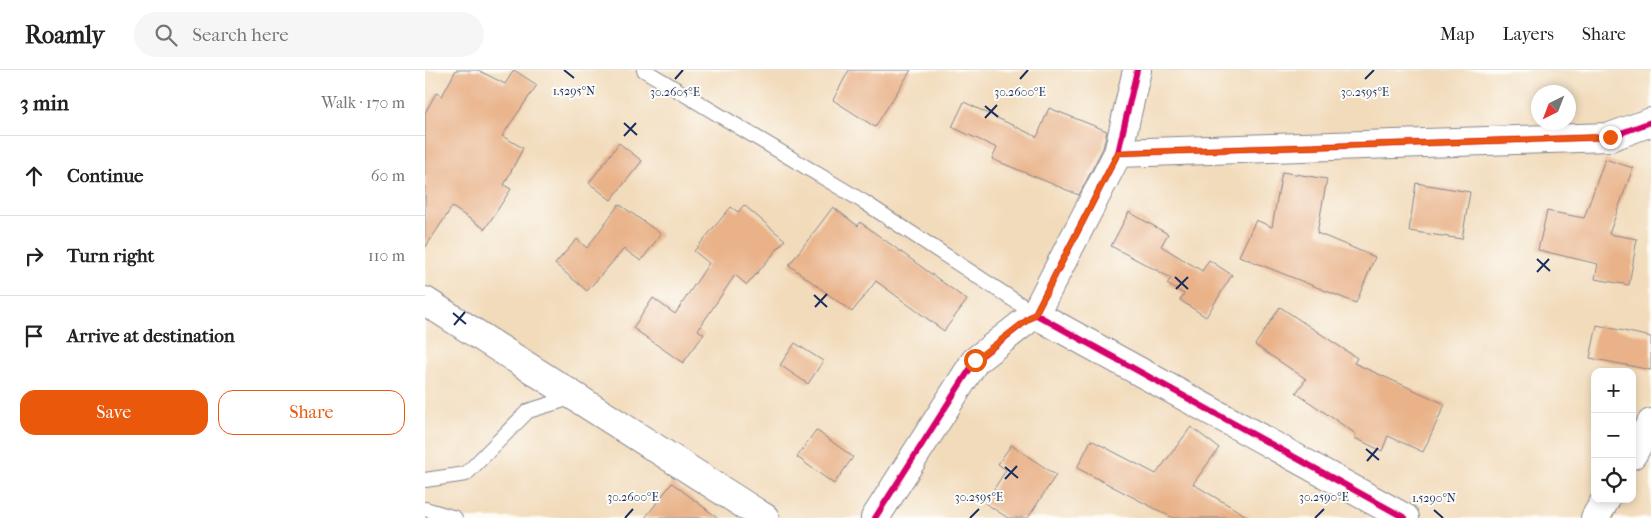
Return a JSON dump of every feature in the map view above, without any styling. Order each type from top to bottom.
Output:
[{"type":"street","points":[[875,518],[975,360],[1035,314],[1118,153],[1137,70]]},
{"type":"street","points":[[1118,153],[1610,137],[1651,122]]},
{"type":"street","points":[[425,301],[765,518]]},
{"type":"street","points":[[1035,314],[1405,518]]},
{"type":"street","points":[[1636,448],[1651,423]]},
{"type":"street","points":[[1595,518],[1604,503]]},
{"type":"lane","points":[[644,70],[864,202],[1035,314]]},
{"type":"lane","points":[[425,480],[466,474],[528,411],[574,397]]},
{"type":"lane","points":[[425,509],[455,518]]},
{"type":"building","points":[[456,70],[478,70],[505,84],[514,70],[537,85],[502,136],[523,148],[504,185],[511,189],[485,229],[452,207],[425,248],[425,113],[436,93],[442,96]]},
{"type":"building","points":[[849,70],[911,70],[875,127],[833,100]]},
{"type":"building","points":[[964,102],[1037,137],[1049,108],[1107,131],[1103,148],[1079,195],[992,159],[997,148],[952,127]]},
{"type":"building","points":[[619,143],[642,161],[611,200],[589,183]]},
{"type":"building","points":[[1605,159],[1633,168],[1609,234],[1637,239],[1629,285],[1595,279],[1598,264],[1538,250],[1547,211],[1584,218]]},
{"type":"building","points":[[1282,172],[1327,179],[1317,233],[1375,257],[1356,303],[1239,256],[1256,220],[1272,227]]},
{"type":"building","points":[[1416,183],[1470,192],[1462,239],[1409,231]]},
{"type":"building","points":[[619,204],[661,234],[641,261],[624,249],[587,291],[555,264],[577,239],[587,248]]},
{"type":"building","points":[[744,205],[785,240],[747,285],[735,275],[698,330],[704,334],[683,363],[633,328],[653,298],[675,314],[709,263],[694,251],[731,207],[738,212]]},
{"type":"building","points":[[833,207],[858,226],[860,222],[967,300],[944,331],[876,281],[852,312],[789,265]]},
{"type":"building","points":[[1129,212],[1168,234],[1161,246],[1202,271],[1209,260],[1232,275],[1206,317],[1180,300],[1184,294],[1167,284],[1171,278],[1111,246]]},
{"type":"building","points":[[1280,307],[1357,358],[1354,363],[1445,404],[1423,452],[1388,436],[1382,451],[1355,438],[1356,434],[1296,393],[1306,379],[1255,345]]},
{"type":"building","points":[[1597,325],[1651,337],[1651,370],[1590,358]]},
{"type":"building","points":[[795,343],[823,361],[808,384],[780,365]]},
{"type":"building","points":[[1191,427],[1219,448],[1193,484],[1250,518],[1173,518],[1077,468],[1091,440],[1156,474]]},
{"type":"building","points":[[816,430],[853,457],[834,484],[797,457]]},
{"type":"building","points":[[1011,445],[1056,475],[1028,518],[1008,518],[985,503],[1006,470],[998,464]]},
{"type":"building","points":[[672,483],[718,518],[645,518]]},
{"type":"cycle path","points":[[875,518],[975,361],[1035,314],[1118,153],[1137,70]]},
{"type":"cycle path","points":[[1118,153],[1610,137],[1651,122]]},
{"type":"cycle path","points":[[1035,314],[1405,518]]},
{"type":"route","points":[[975,360],[1035,314],[1118,153],[1610,137]]}]
